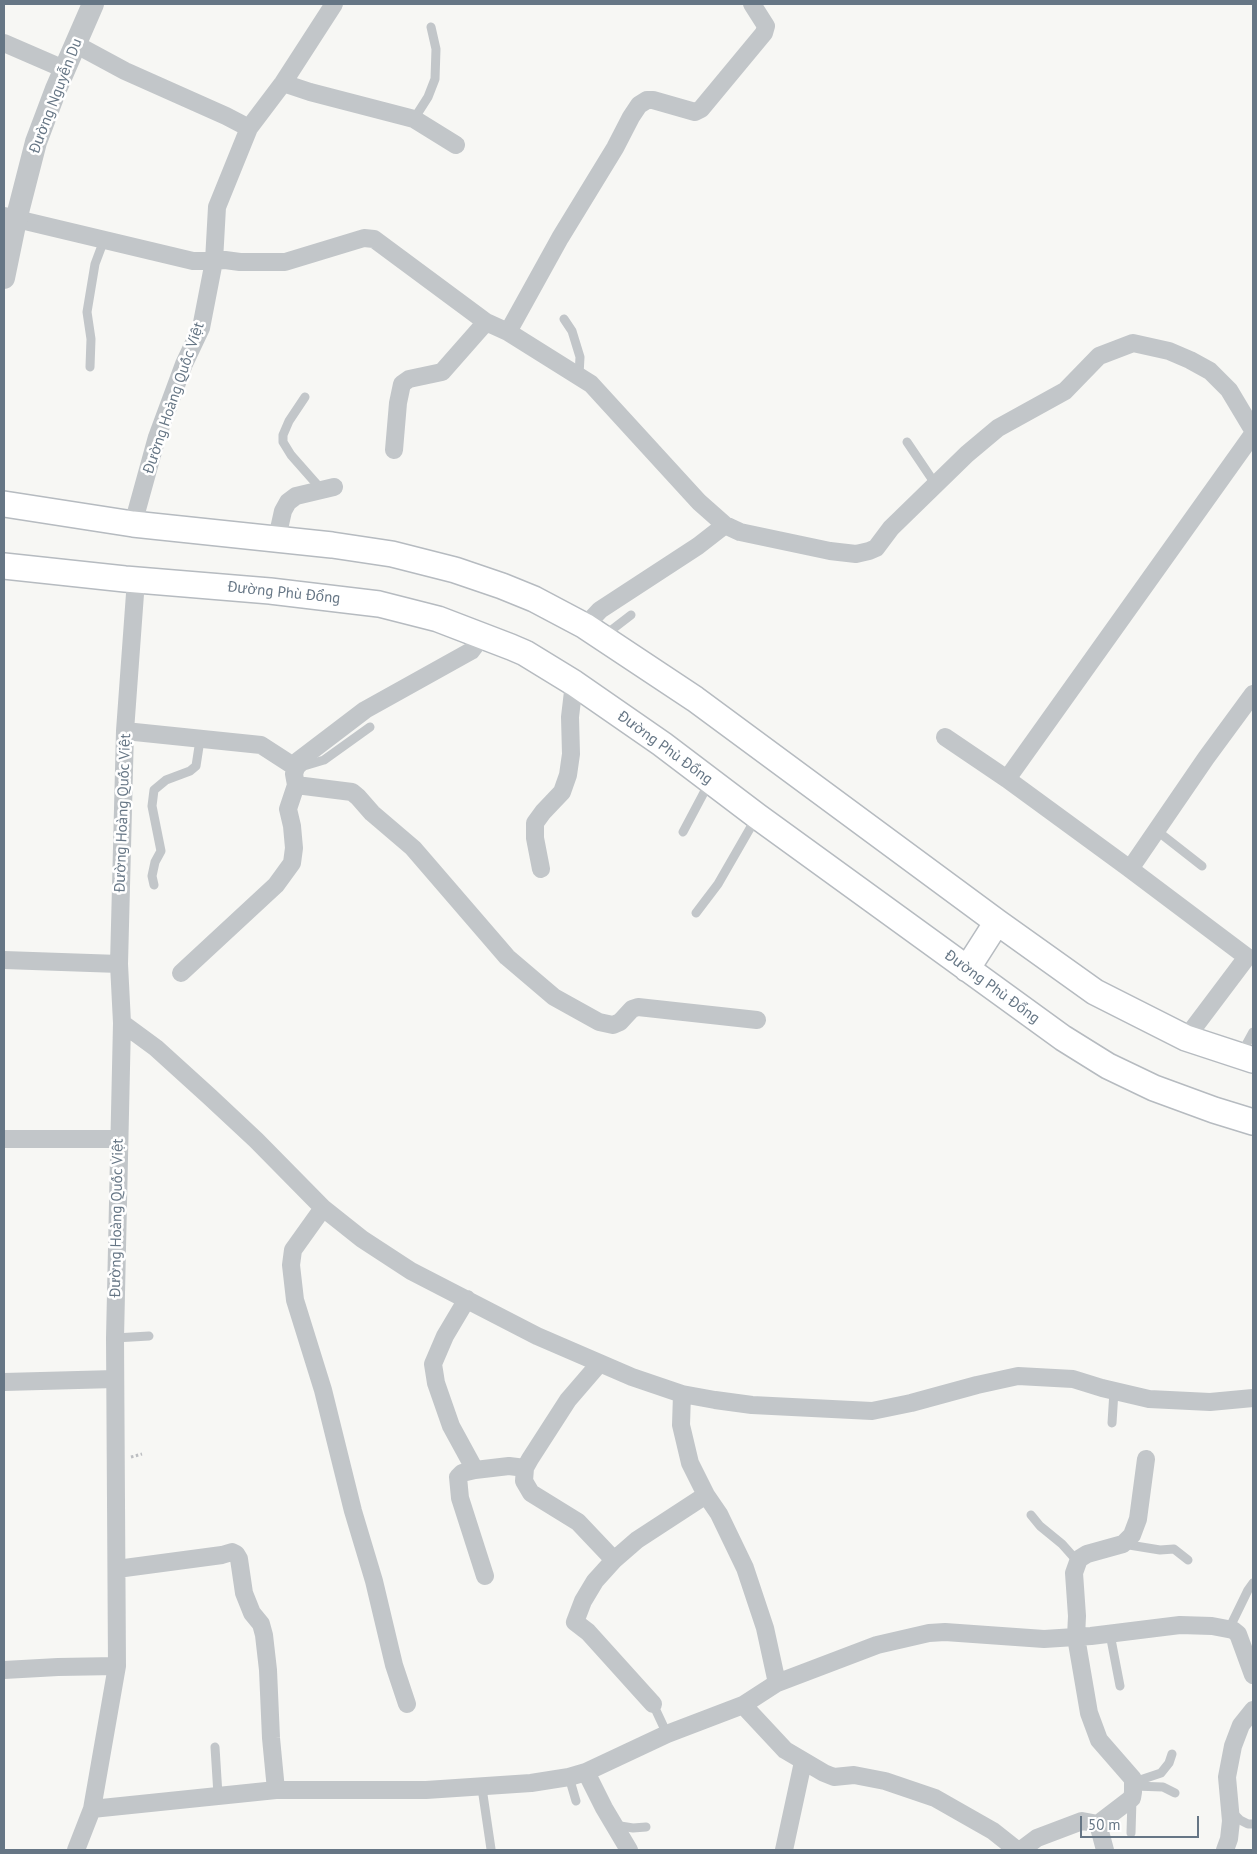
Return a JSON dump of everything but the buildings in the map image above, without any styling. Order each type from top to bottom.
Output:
[{"type":"main road","points":[[4,504],[133,524],[277,538],[392,554],[455,570],[502,586],[534,600],[594,631],[695,699],[1095,992],[1186,1038],[1247,1058]]},
{"type":"main road","name":"Đường Phù Đổng","points":[[4,566],[136,580],[270,591],[380,604],[438,619],[525,653],[574,683],[662,744],[757,816],[1063,1038],[1108,1066],[1154,1088],[1253,1122]]},
{"type":"main road","points":[[966,969],[997,922]]},
{"type":"street","name":"Đường Nguyễn Du","points":[[4,278],[10,218],[64,69],[94,4]]},
{"type":"street","name":"Đường Hoàng Quốc Việt","points":[[133,524],[157,437],[184,364],[201,328],[214,262],[217,207],[249,128],[283,83],[334,4]]},
{"type":"street","points":[[508,332],[560,238],[639,105],[647,100],[653,100],[695,112],[701,109],[764,33],[766,26],[752,4]]},
{"type":"street","points":[[4,43],[64,69]]},
{"type":"street","points":[[75,44],[125,71],[249,128]]},
{"type":"street","points":[[283,83],[356,105],[414,119],[456,145]]},
{"type":"street","points":[[10,218],[193,261],[285,262],[364,238],[374,239],[486,322],[508,332],[592,384],[699,502],[725,525],[740,532],[773,540],[856,554],[869,552],[876,548],[890,528],[936,486],[967,454],[998,428],[1065,391],[1099,356],[1133,343],[1169,350],[1210,371],[1229,390],[1253,432],[1007,779]]},
{"type":"street","points":[[394,450],[398,403],[402,384],[410,379],[442,372],[486,322]]},
{"type":"street","points":[[277,538],[288,502],[296,496],[328,488]]},
{"type":"street","points":[[594,631],[600,610],[698,546],[725,525]]},
{"type":"street","name":"Đường Hoàng Quốc Việt","points":[[76,1850],[92,1809],[117,1666],[115,1338],[122,1023],[119,964],[125,731],[136,580]]},
{"type":"street","points":[[181,973],[276,885],[292,863],[294,848],[288,810],[298,761],[364,710],[471,651],[483,635]]},
{"type":"street","points":[[542,869],[535,838],[535,823],[562,792],[568,775],[571,754],[570,717],[574,683]]},
{"type":"street","points":[[1130,868],[1253,694]]},
{"type":"street","points":[[125,731],[261,745],[295,776],[352,792],[372,813],[413,848],[507,957],[554,997],[599,1022],[613,1025],[620,1022],[632,1008],[638,1007],[757,1020]]},
{"type":"street","points":[[945,737],[1007,779],[1250,953],[1186,1038]]},
{"type":"street","points":[[4,960],[119,964]]},
{"type":"street","points":[[122,1023],[156,1048],[256,1140],[323,1208],[362,1239],[411,1271],[536,1336],[632,1378],[682,1394],[715,1400],[752,1405],[872,1411],[912,1404],[977,1385],[1018,1376],[1073,1379],[1149,1399],[1210,1402],[1253,1398]]},
{"type":"street","points":[[4,1139],[119,1139]]},
{"type":"street","points":[[323,1208],[293,1250],[291,1265],[295,1300],[323,1390],[353,1510],[374,1581],[394,1665],[407,1704]]},
{"type":"street","points":[[467,1299],[445,1336],[433,1364],[436,1384],[451,1426],[475,1470]]},
{"type":"street","points":[[599,1364],[568,1400],[525,1468],[524,1482],[531,1493],[578,1522],[614,1560]]},
{"type":"street","points":[[4,1382],[115,1379]]},
{"type":"street","points":[[682,1394],[681,1425],[690,1463],[706,1495],[719,1514],[745,1568],[765,1628],[777,1683]]},
{"type":"street","points":[[1098,1824],[1133,1789],[1130,1776],[1095,1733],[1085,1692],[1076,1637],[1077,1616],[1074,1573],[1078,1562],[1087,1554],[1123,1544],[1132,1535],[1138,1519],[1146,1459]]},
{"type":"street","points":[[485,1576],[460,1498],[457,1481],[460,1475],[475,1470],[510,1466],[525,1468]]},
{"type":"street","points":[[653,1704],[588,1632],[575,1622],[583,1601],[595,1581],[614,1560],[637,1540],[706,1495]]},
{"type":"street","points":[[117,1569],[222,1555],[232,1552],[236,1554],[239,1559],[244,1593],[252,1613],[261,1624],[264,1635],[276,1790]]},
{"type":"street","points":[[92,1809],[276,1790],[482,1788],[569,1777],[586,1772],[668,1734],[743,1705],[777,1683],[877,1645],[929,1633],[945,1632],[1044,1639],[1110,1634],[1180,1625],[1212,1626],[1229,1629],[1238,1634],[1242,1639],[1253,1675]]},
{"type":"street","points":[[4,1670],[117,1666]]},
{"type":"street","points":[[743,1705],[785,1750],[803,1762],[834,1777],[854,1776],[885,1781],[935,1798],[993,1831],[1019,1850],[1037,1838],[1082,1821],[1098,1824]]},
{"type":"street","points":[[1225,1850],[1231,1821],[1227,1777],[1233,1746],[1241,1725],[1253,1710]]},
{"type":"street","points":[[784,1850],[803,1762]]},
{"type":"street","points":[[586,1772],[629,1850]]},
{"type":"street","points":[[1098,1824],[1105,1850]]},
{"type":"lane","points":[[414,119],[428,97],[435,78],[436,49],[431,27]]},
{"type":"lane","points":[[90,367],[91,339],[87,312],[95,264],[104,240]]},
{"type":"lane","points":[[564,319],[572,330],[580,357],[579,375]]},
{"type":"lane","points":[[305,396],[289,421],[283,435],[283,442],[291,455],[328,488]]},
{"type":"lane","points":[[907,442],[936,486]]},
{"type":"lane","points":[[594,631],[631,615]]},
{"type":"lane","points":[[295,776],[304,766],[324,760],[370,727]]},
{"type":"lane","points":[[154,885],[152,876],[155,862],[161,851],[152,806],[154,790],[166,780],[190,771],[196,766],[200,740]]},
{"type":"lane","points":[[683,832],[710,781]]},
{"type":"lane","points":[[696,913],[718,884],[757,816]]},
{"type":"lane","points":[[1156,830],[1202,866]]},
{"type":"lane","points":[[1247,1058],[1253,1032]]},
{"type":"lane","points":[[115,1338],[149,1336]]},
{"type":"lane","points":[[1112,1423],[1114,1391]]},
{"type":"lane","points":[[1031,1515],[1078,1562]]},
{"type":"lane","points":[[1123,1544],[1160,1550],[1174,1550],[1188,1560]]},
{"type":"lane","points":[[1229,1629],[1253,1583]]},
{"type":"lane","points":[[1110,1634],[1120,1686]]},
{"type":"lane","points":[[653,1704],[668,1734]]},
{"type":"lane","points":[[215,1747],[218,1795]]},
{"type":"lane","points":[[1133,1789],[1161,1773],[1166,1768],[1172,1754]]},
{"type":"lane","points":[[569,1777],[576,1801]]},
{"type":"lane","points":[[1133,1789],[1163,1787],[1174,1793]]},
{"type":"lane","points":[[482,1788],[491,1849]]},
{"type":"lane","points":[[1131,1833],[1133,1789]]},
{"type":"lane","points":[[1229,1809],[1240,1820],[1253,1824]]},
{"type":"lane","points":[[614,1824],[646,1828]]}]
